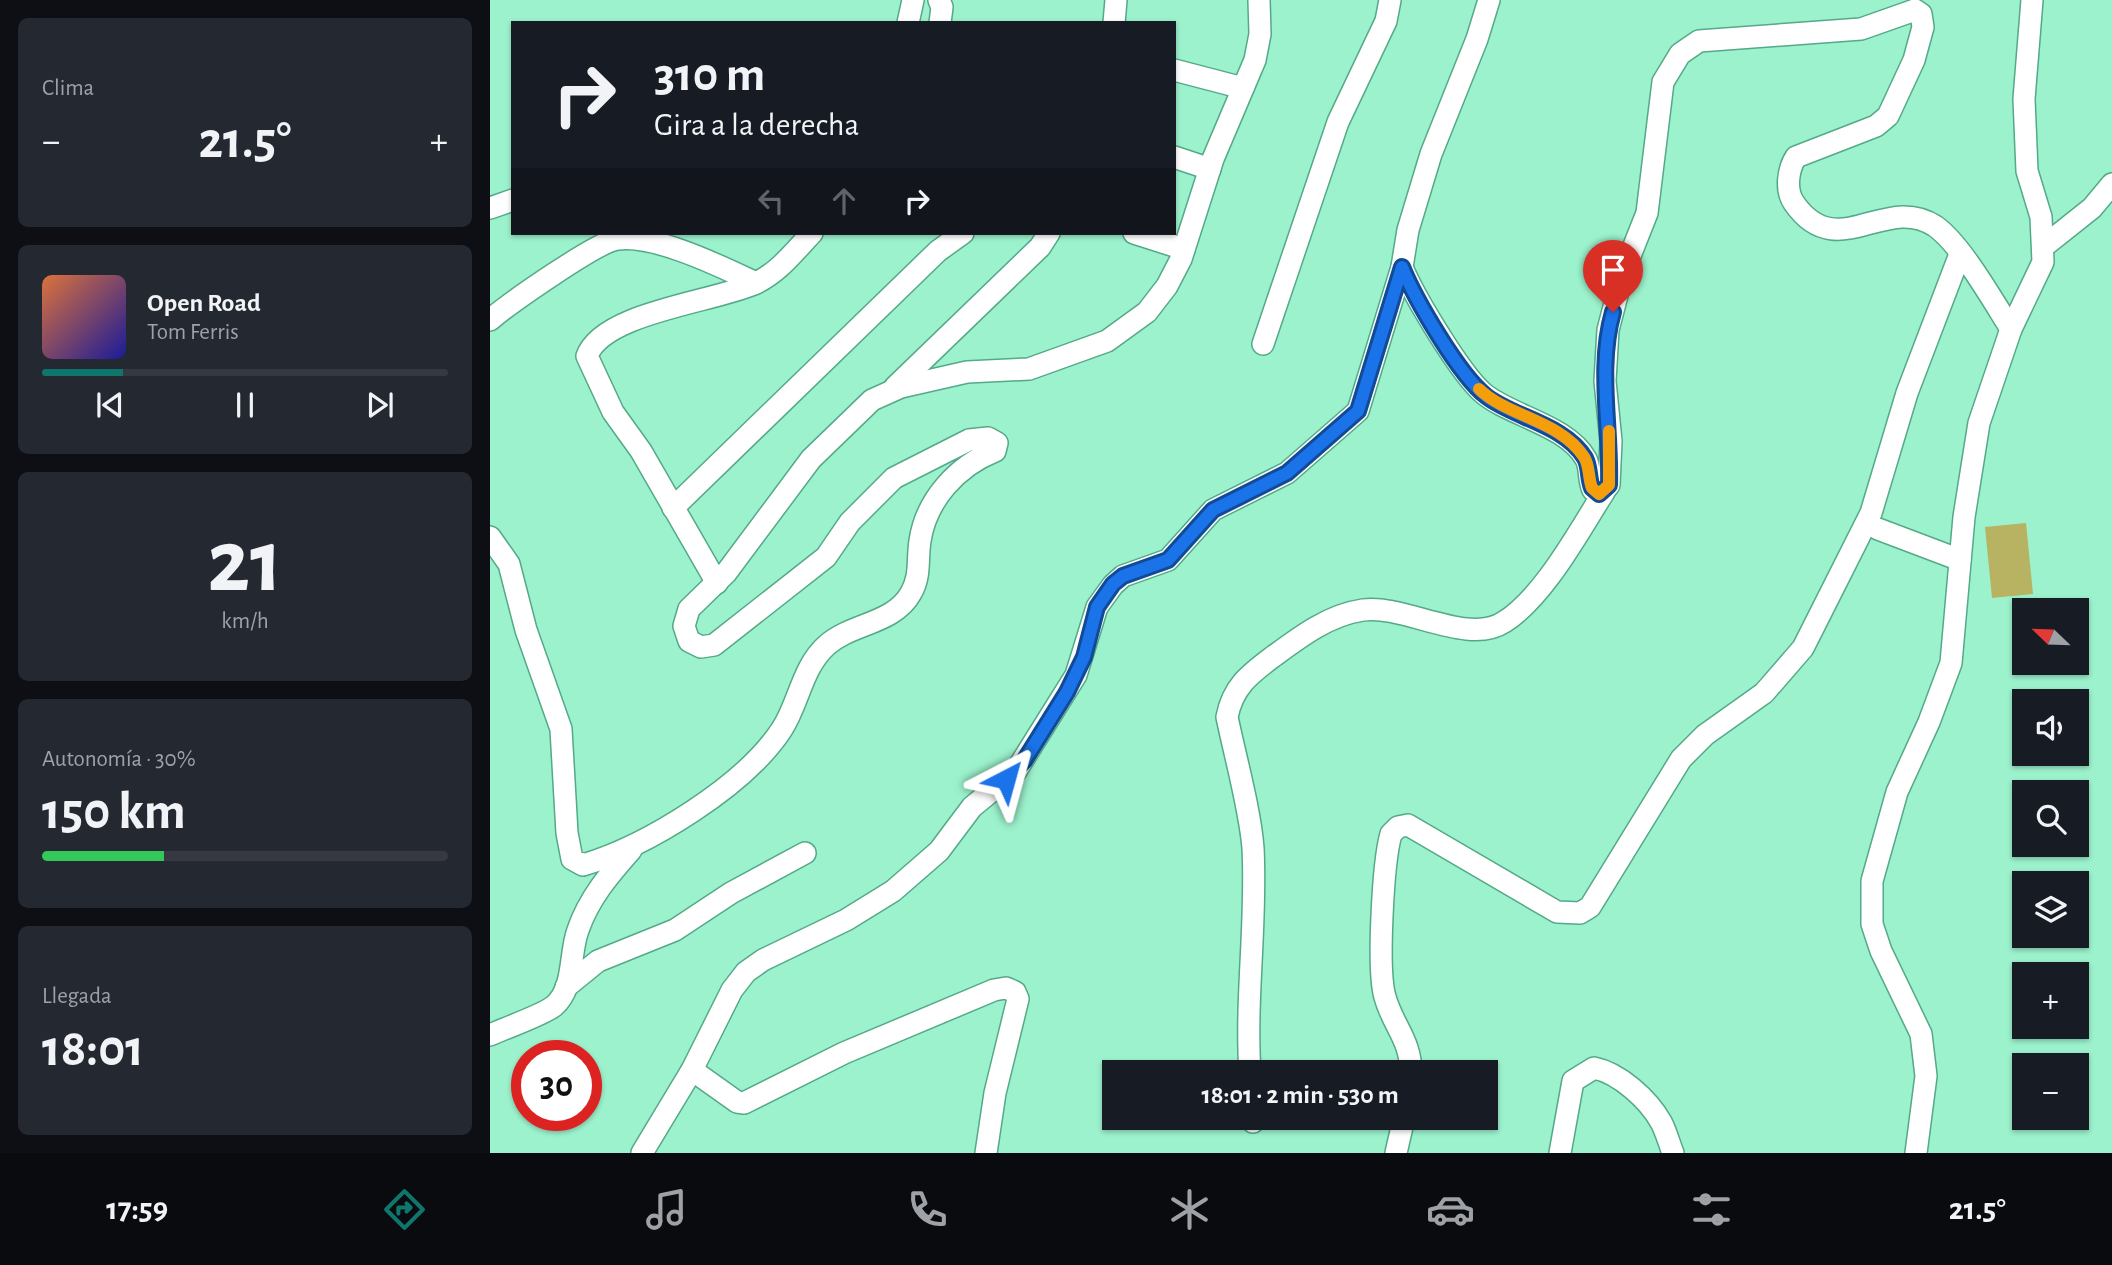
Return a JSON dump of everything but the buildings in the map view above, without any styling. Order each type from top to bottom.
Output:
[{"type":"street","points":[[909,21],[914,0]]},
{"type":"street","points":[[939,0],[942,7],[940,21]]},
{"type":"street","points":[[1114,21],[1116,0]]},
{"type":"street","points":[[490,537],[509,564],[526,630],[561,729],[567,799],[566,833],[572,859],[583,865],[635,846],[694,811],[767,748],[792,711],[807,673],[827,645],[890,614],[906,600],[916,583],[920,540],[932,505],[952,479],[974,461],[995,451],[997,443],[988,438],[969,440],[894,478],[849,522],[826,557],[770,600],[731,635],[714,645],[701,646],[690,641],[685,621],[693,605],[717,583],[811,459],[872,400],[891,391],[967,372],[1021,371],[1107,341],[1147,312],[1167,286],[1184,249],[1210,169],[1243,89],[1258,47],[1259,0]]},
{"type":"street","points":[[1263,344],[1338,122],[1386,21],[1390,0]]},
{"type":"street","points":[[642,1153],[692,1070],[732,990],[747,972],[763,960],[846,920],[893,891],[939,850],[972,807],[1016,771],[1076,675],[1097,607],[1113,584],[1123,576],[1168,560],[1213,510],[1287,473],[1353,417],[1365,395],[1431,153],[1478,39],[1489,0]]},
{"type":"street","points":[[1916,1153],[1926,1076],[1921,1034],[1881,951],[1872,924],[1872,881],[1896,792],[1930,722],[1951,663],[1960,560],[1979,423],[2011,329],[2043,262],[2041,217],[2027,171],[2024,99],[2032,0]]},
{"type":"street","points":[[1249,1060],[1253,845],[1227,717],[1230,699],[1241,682],[1331,619],[1365,610],[1403,614],[1458,627],[1490,628],[1504,622],[1535,593],[1609,485],[1611,441],[1605,382],[1608,330],[1622,276],[1650,201],[1660,92],[1668,72],[1688,47],[1706,40],[1861,29],[1910,10],[1918,12],[1923,27],[1907,79],[1888,116],[1876,126],[1796,157],[1788,183],[1791,198],[1809,222],[1832,230],[1899,218],[1923,221],[1935,226],[1960,254],[2011,329]]},
{"type":"street","points":[[1176,71],[1243,89]]},
{"type":"street","points":[[1176,158],[1210,169]]},
{"type":"street","points":[[2043,247],[2092,208],[2112,184]]},
{"type":"street","points":[[490,208],[511,201]]},
{"type":"street","points":[[717,583],[592,372],[587,356],[600,337],[642,317],[756,283],[777,271],[810,235]]},
{"type":"street","points":[[673,508],[938,251],[960,235]]},
{"type":"street","points":[[891,391],[1040,247],[1048,235]]},
{"type":"street","points":[[1140,235],[1184,249]]},
{"type":"street","points":[[490,320],[507,305],[614,239],[643,241],[699,257],[756,283]]},
{"type":"street","points":[[1409,1060],[1407,1040],[1390,1011],[1380,970],[1387,862],[1394,830],[1409,825],[1494,872],[1549,909],[1573,914],[1590,907],[1681,760],[1706,735],[1764,693],[1803,648],[1871,513],[1907,393],[1960,254]]},
{"type":"street","points":[[1402,267],[1423,308],[1478,388],[1492,400],[1541,423],[1578,450],[1588,464],[1593,490],[1599,494],[1604,492]]},
{"type":"street","points":[[1878,529],[1960,560]]},
{"type":"street","points":[[566,987],[577,931],[586,912],[603,881],[635,846]]},
{"type":"street","points":[[490,1035],[554,1006],[566,987],[598,961],[675,930],[731,893],[805,853]]},
{"type":"street","points":[[692,1070],[737,1102],[744,1103],[844,1053],[994,990],[1006,988],[1015,992],[1018,999],[995,1093],[986,1153]]},
{"type":"street","points":[[1560,1153],[1573,1081],[1594,1068],[1614,1074],[1647,1105],[1661,1122],[1673,1153]]},
{"type":"street","points":[[1396,1153],[1401,1130]]},
{"type":"shaded area","points":[[2026,523],[2033,594],[1992,598],[1985,527]]},
{"type":"slow traffic","points":[[1479,389],[1492,400],[1541,423],[1583,454],[1588,464],[1588,477],[1592,488],[1599,494],[1609,485],[1609,431]]},
{"type":"route","points":[[1006,779],[1024,761],[1067,692],[1084,657],[1097,607],[1113,584],[1123,576],[1168,560],[1213,510],[1224,502],[1287,473],[1358,411],[1402,267],[1443,340],[1478,388],[1492,400],[1541,423],[1583,454],[1588,464],[1588,477],[1592,488],[1599,494],[1609,485],[1611,441],[1605,382],[1608,330],[1613,312]]}]
